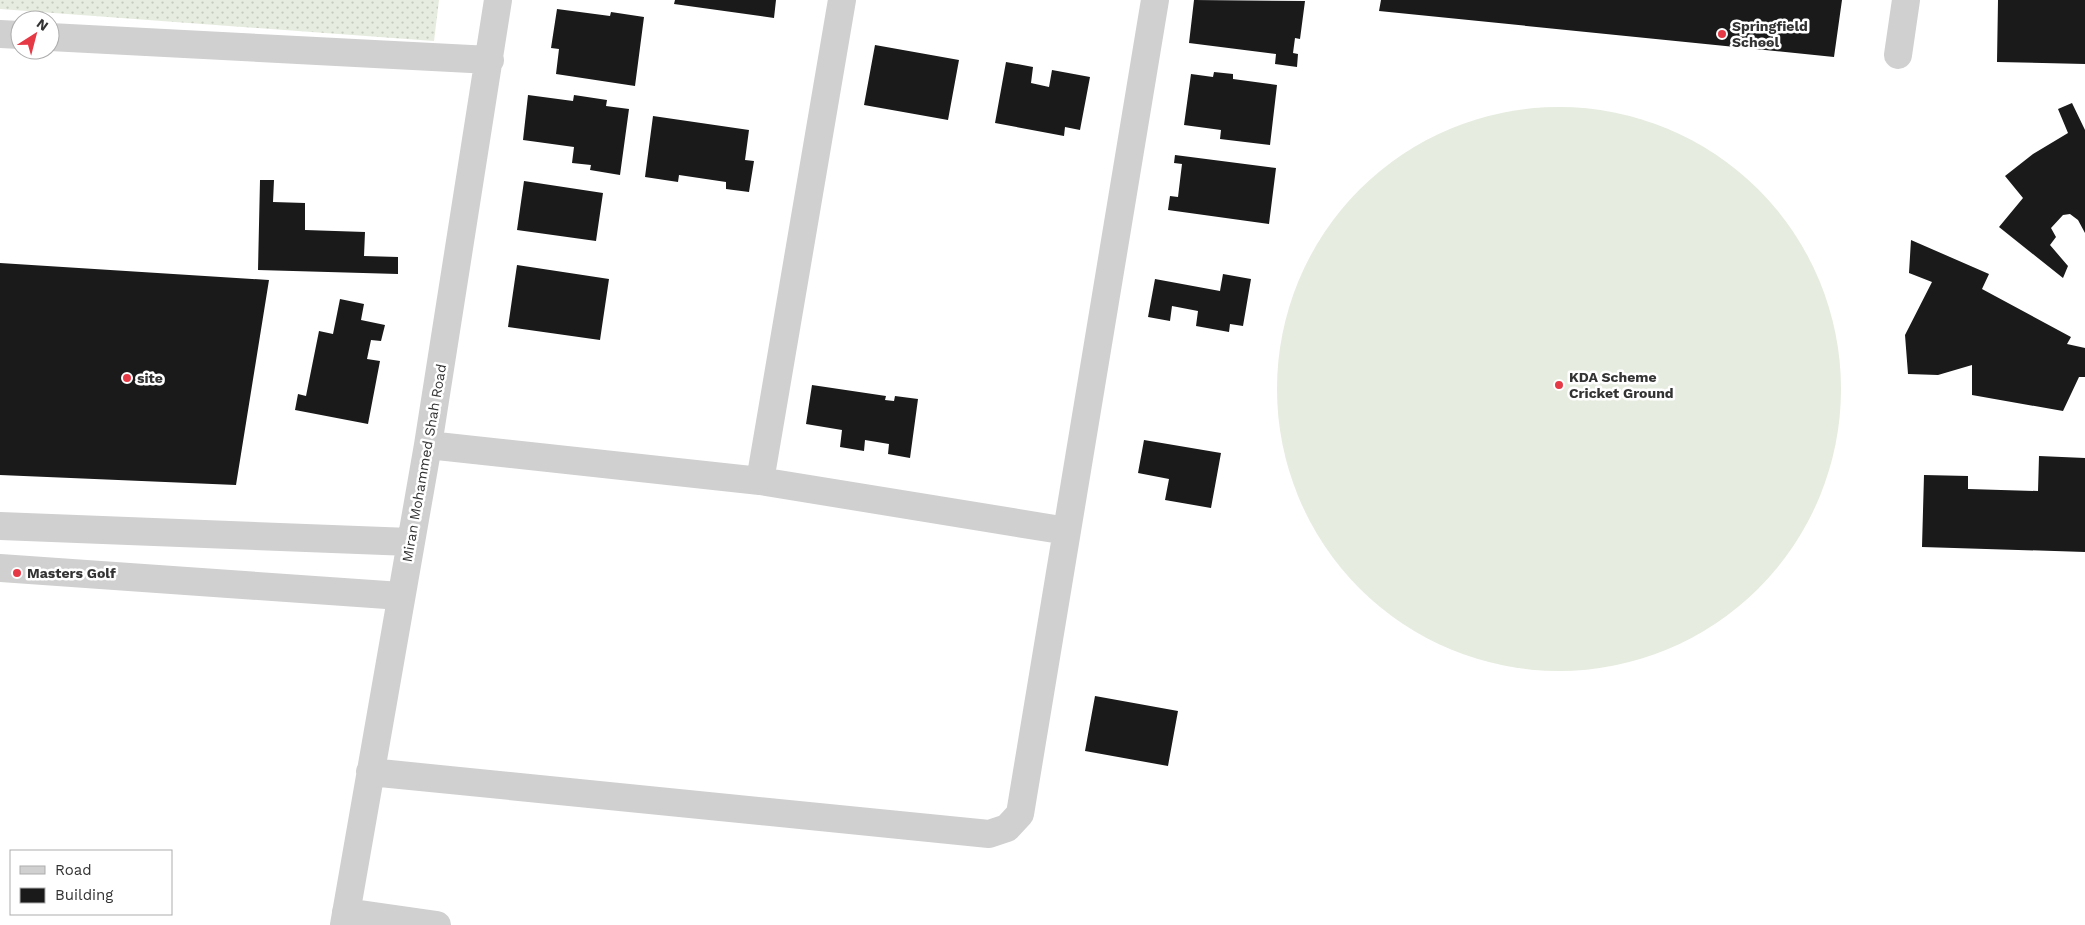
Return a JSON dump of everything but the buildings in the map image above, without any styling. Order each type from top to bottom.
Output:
[{"type":"street","name":"Miran Mohammed Shah Road","points":[[345,918],[400,596],[428,446],[498,0]]},
{"type":"street","points":[[760,481],[842,0]]},
{"type":"street","points":[[370,772],[989,834],[1007,828],[1020,814],[1155,0]]},
{"type":"street","points":[[1898,55],[1906,0]]},
{"type":"street","points":[[60,38],[490,60]]},
{"type":"street","points":[[428,446],[760,481],[1067,531]]},
{"type":"street","points":[[0,526],[410,542]]},
{"type":"street","points":[[0,568],[400,596]]},
{"type":"street","points":[[345,918],[437,925]]},
{"type":"shaded area","points":[[0,0],[439,0],[434,41],[60,13],[60,10],[0,9]]},
{"type":"shaded area","name":"KDA Scheme Cricket Ground","points":[[1559,107],[1587,108],[1614,112],[1667,128],[1716,154],[1759,189],[1794,232],[1820,281],[1836,334],[1840,361],[1840,417],[1836,444],[1820,497],[1794,546],[1759,589],[1716,624],[1667,650],[1614,666],[1587,670],[1559,671],[1531,670],[1504,666],[1451,650],[1402,624],[1359,589],[1324,546],[1298,497],[1282,444],[1278,417],[1277,389],[1278,361],[1282,334],[1298,281],[1324,232],[1359,189],[1402,154],[1451,128],[1504,112],[1531,108]]},
{"type":"place","name":"Springfield School","points":[[1722,34]]},
{"type":"place","name":"site","points":[[127,378]]},
{"type":"place","name":"KDA Scheme Cricket Ground","points":[[1559,385]]},
{"type":"place","name":"Masters Golf","points":[[17,573]]}]
